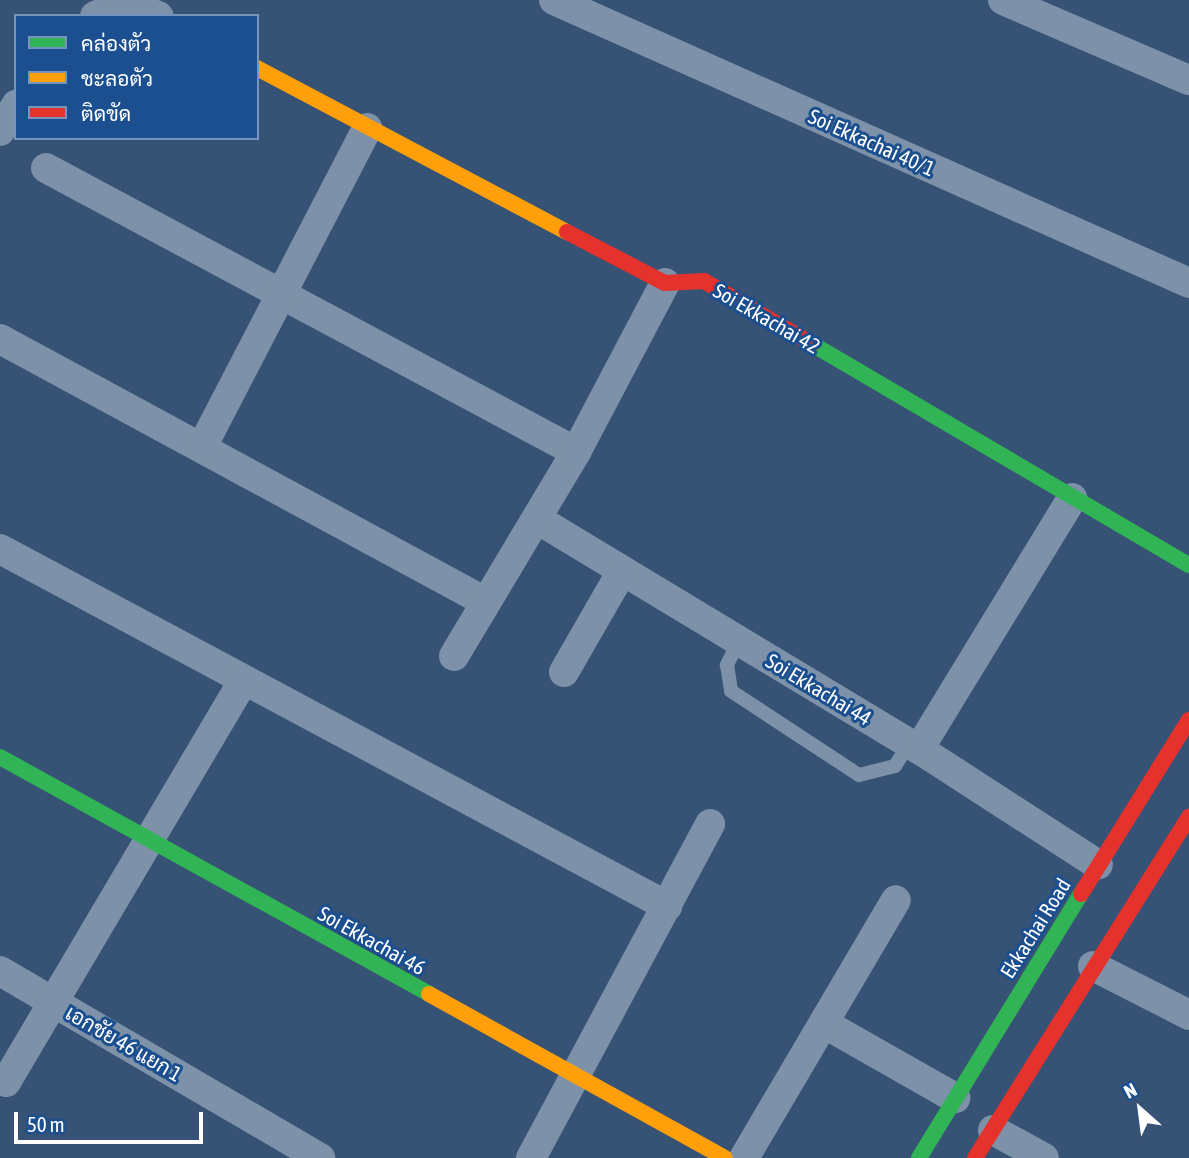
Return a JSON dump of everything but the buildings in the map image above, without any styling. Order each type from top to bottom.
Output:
[{"type":"street","name":"Soi Ekkachai 40/1","points":[[554,0],[1189,283]]},
{"type":"street","points":[[1003,0],[1189,80]]},
{"type":"street","points":[[100,14],[126,3],[154,14]]},
{"type":"street","points":[[259,69],[665,283],[576,452],[484,601],[454,656]]},
{"type":"street","points":[[0,131],[14,108]]},
{"type":"street","points":[[203,445],[367,128]]},
{"type":"street","points":[[46,168],[576,452]]},
{"type":"street","name":"Soi Ekkachai 42","points":[[665,283],[676,279],[704,281],[1189,565]]},
{"type":"street","points":[[0,338],[203,445],[484,601]]},
{"type":"street","points":[[914,746],[1072,498]]},
{"type":"street","name":"Soi Ekkachai 44","points":[[537,519],[914,746],[1104,869]]},
{"type":"street","points":[[0,549],[667,906]]},
{"type":"street","points":[[564,672],[622,570]]},
{"type":"street","points":[[6,1082],[151,843],[244,680]]},
{"type":"street","name":"Ekkachai Road","points":[[919,1158],[1104,869],[1189,720]]},
{"type":"street","name":"Soi Ekkachai 46","points":[[0,757],[151,843],[725,1158]]},
{"type":"street","points":[[975,1158],[1093,966],[1136,888],[1189,817]]},
{"type":"street","points":[[531,1158],[710,824]]},
{"type":"street","points":[[744,1158],[897,900]]},
{"type":"street","points":[[1093,966],[1189,1015]]},
{"type":"street","name":"เอกชัย 46 แยก 1","points":[[0,971],[320,1158]]},
{"type":"street","points":[[825,1024],[955,1098]]},
{"type":"street","points":[[993,1130],[1044,1158]]},
{"type":"lane","points":[[739,641],[727,664],[731,691],[859,775],[895,766],[914,746]]},
{"type":"traffic: fast","points":[[812,344],[1189,565]]},
{"type":"traffic: fast","points":[[0,757],[429,994]]},
{"type":"traffic: fast","points":[[919,1158],[1081,894]]},
{"type":"traffic: slow","points":[[259,69],[567,232]]},
{"type":"traffic: slow","points":[[429,994],[725,1158]]},
{"type":"traffic: jam","points":[[567,232],[665,283],[704,281],[812,344]]},
{"type":"traffic: jam","points":[[1081,894],[1189,720]]},
{"type":"traffic: jam","points":[[975,1158],[1189,817]]}]
